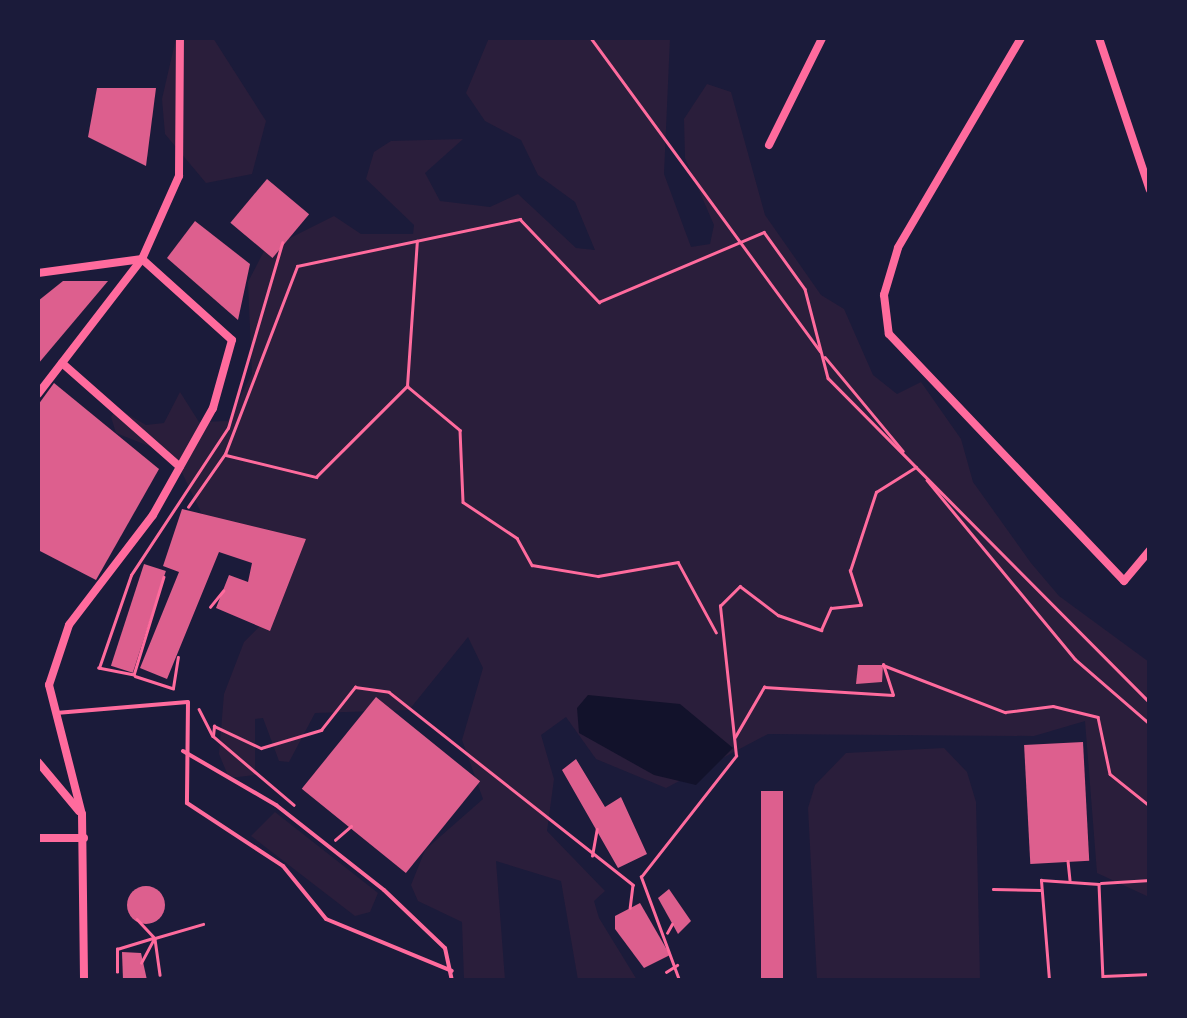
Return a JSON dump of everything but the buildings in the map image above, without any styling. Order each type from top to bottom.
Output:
[{"type":"street","points":[[38,394],[142,259],[180,176],[180,38]]},
{"type":"street","points":[[768,145],[822,38]]},
{"type":"street","points":[[1021,38],[898,248],[884,295],[889,334],[1124,581],[1150,550]]},
{"type":"street","points":[[1099,38],[1150,190]]},
{"type":"street","points":[[38,274],[142,259]]},
{"type":"street","points":[[84,980],[82,814],[50,685],[69,625],[180,467],[213,408],[232,340],[142,259]]},
{"type":"street","points":[[62,364],[180,467]]},
{"type":"street","points":[[38,762],[82,814]]},
{"type":"street","points":[[38,838],[84,838]]},
{"type":"lane","points":[[56,713],[188,702],[183,751],[187,803],[283,866],[326,918],[452,970]]},
{"type":"lane","points":[[183,751],[329,846],[434,934],[452,970],[452,980]]},
{"type":"path","points":[[590,38],[810,340],[1075,659],[1150,724]]},
{"type":"path","points":[[188,507],[224,454],[296,266],[520,219],[599,302],[764,232],[806,288],[828,378],[1150,703]]},
{"type":"path","points":[[224,454],[316,477],[406,386],[417,240]]},
{"type":"path","points":[[406,386],[460,430],[464,502],[516,538],[532,565],[598,576],[678,562],[716,634]]},
{"type":"path","points":[[644,899],[644,869],[736,756],[716,634],[720,606],[740,586],[778,615],[821,630],[831,608],[860,605],[850,570],[876,492],[916,467]]},
{"type":"path","points":[[134,675],[164,577]]},
{"type":"path","points":[[210,608],[223,592]]},
{"type":"path","points":[[100,648],[99,668],[190,693],[213,736],[298,809]]},
{"type":"path","points":[[173,688],[178,657]]},
{"type":"path","points":[[734,740],[764,687],[894,695],[883,665],[1005,712],[1053,706],[1098,718],[1110,774],[1150,806]]},
{"type":"path","points":[[213,736],[214,726],[262,748],[321,730],[355,687],[389,692],[592,857],[634,885],[666,934],[678,964],[679,980]]},
{"type":"path","points":[[592,857],[597,829]]},
{"type":"path","points":[[318,834],[329,846]]},
{"type":"path","points":[[1068,862],[1070,882]]},
{"type":"path","points":[[1049,980],[1041,880],[1099,884],[1150,880]]},
{"type":"path","points":[[1099,884],[1103,978],[1150,974]]},
{"type":"path","points":[[630,908],[634,885]]},
{"type":"path","points":[[993,889],[1041,890]]},
{"type":"path","points":[[137,918],[154,938],[160,975]]},
{"type":"path","points":[[117,972],[117,949],[204,924]]},
{"type":"path","points":[[666,934],[672,924]]},
{"type":"path","points":[[142,963],[154,938]]},
{"type":"path","points":[[666,972],[678,964]]},
{"type":"shaded area","points":[[176,38],[213,38],[266,121],[252,174],[206,183],[165,134],[162,99]]},
{"type":"shaded area","points":[[489,38],[670,38],[664,174],[691,247],[710,244],[714,225],[685,158],[684,119],[707,84],[731,92],[765,215],[821,295],[844,309],[873,375],[897,394],[921,382],[961,439],[973,482],[1031,563],[1059,596],[1149,662],[1149,897],[1097,873],[1085,721],[1034,736],[768,734],[666,788],[596,759],[566,717],[541,735],[554,779],[547,831],[605,891],[594,901],[599,918],[637,980],[578,980],[561,881],[496,861],[505,980],[464,980],[462,922],[418,901],[411,885],[425,850],[483,799],[462,740],[483,668],[468,637],[409,710],[315,713],[289,762],[279,761],[263,718],[255,719],[255,775],[229,778],[219,754],[224,694],[244,642],[266,620],[289,572],[210,531],[174,456],[116,433],[111,417],[117,408],[146,425],[164,423],[180,392],[199,422],[228,421],[252,374],[248,282],[264,251],[334,216],[361,234],[413,234],[414,225],[366,179],[374,152],[391,141],[463,139],[425,173],[440,201],[490,207],[518,194],[576,248],[595,250],[575,202],[538,175],[521,140],[485,121],[466,93]]},
{"type":"shaded area","points":[[588,695],[680,704],[733,748],[696,785],[654,775],[579,733],[577,708]]},
{"type":"shaded area","points":[[944,748],[967,772],[976,802],[980,980],[817,980],[808,808],[815,785],[846,753]]},
{"type":"shaded area","points":[[275,812],[378,893],[370,912],[355,916],[251,836]]}]
